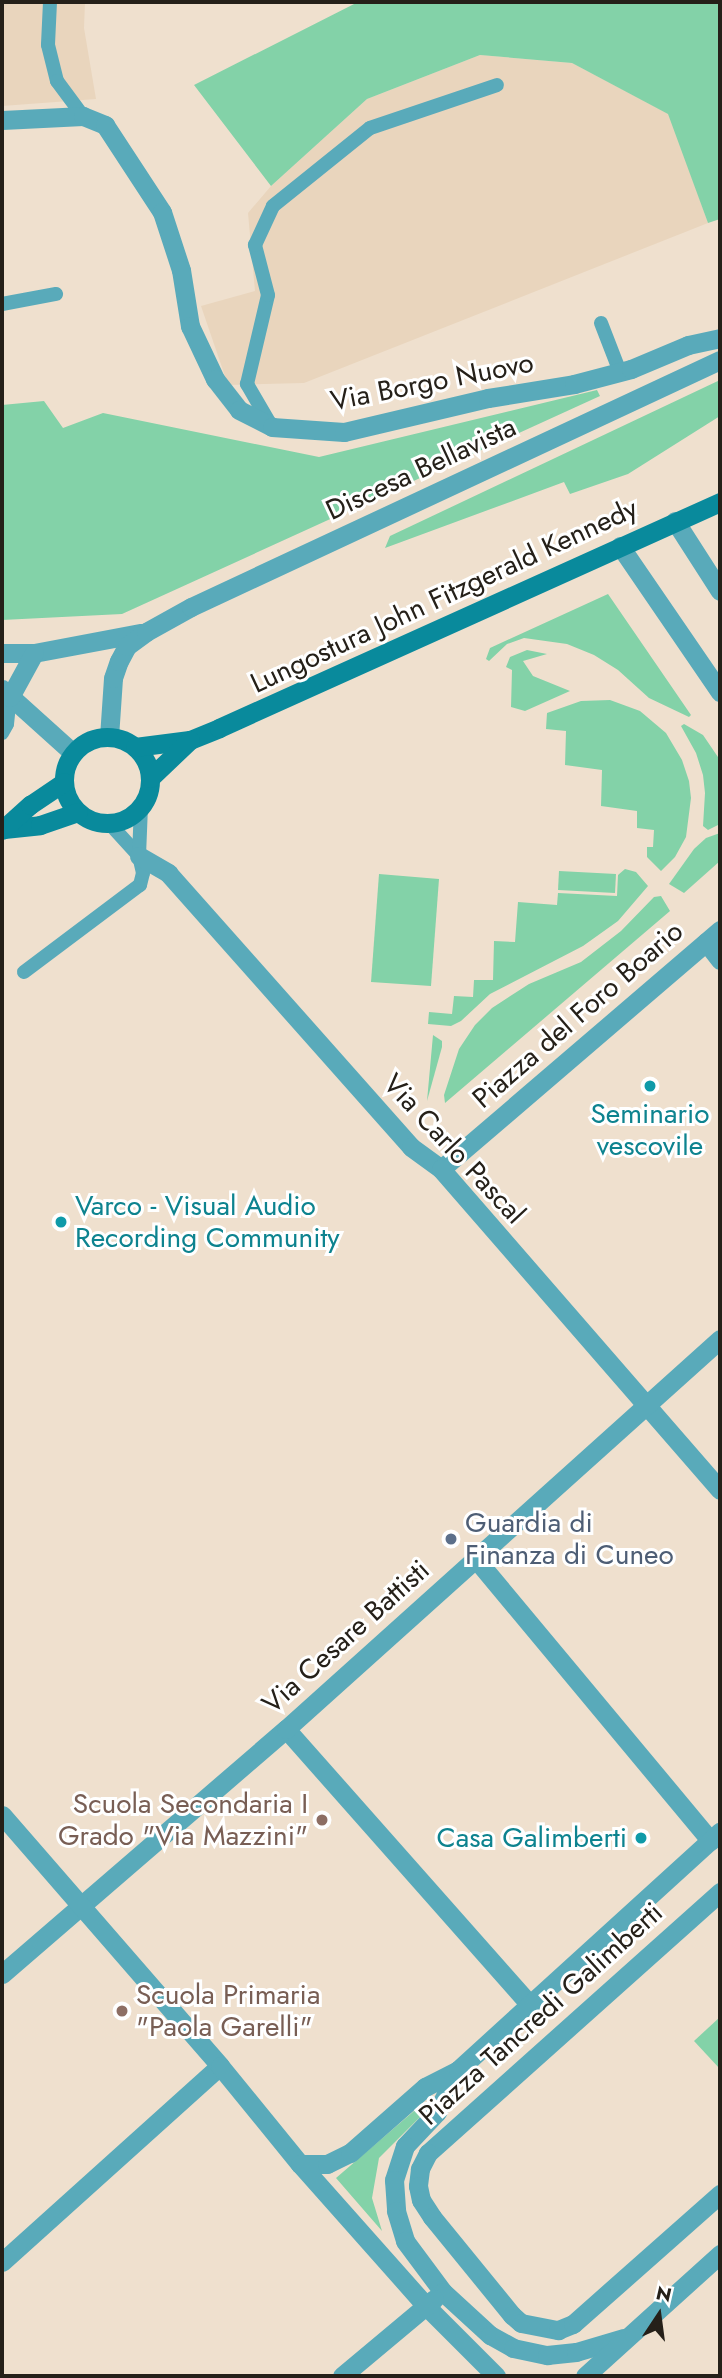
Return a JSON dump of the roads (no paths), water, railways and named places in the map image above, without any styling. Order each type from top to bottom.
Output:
[{"type":"main road","name":"Lungostura John Fitzgerald Kennedy","points":[[135,747],[190,740],[342,675],[720,502]]},
{"type":"main road","points":[[109,737],[135,747],[143,756],[150,778],[141,807],[126,818],[109,823],[87,819],[78,812],[66,793],[64,782],[68,762],[73,753],[89,741],[109,737]]},
{"type":"main road","name":"Lungostura John Fitzgerald Kennedy","points":[[150,778],[190,740]]},
{"type":"main road","points":[[3,830],[30,805],[64,782]]},
{"type":"main road","points":[[3,830],[40,825],[78,812]]},
{"type":"street","points":[[2,120],[83,117]]},
{"type":"street","name":"Via Borgo Nuovo","points":[[83,117],[105,125],[163,212],[181,270],[190,326],[215,379],[239,410],[272,427],[345,432],[488,398],[574,384],[620,372],[688,345],[720,338]]},
{"type":"street","name":"Discesa Bellavista","points":[[109,737],[113,678],[127,646],[146,632],[191,607],[720,360]]},
{"type":"street","points":[[675,521],[720,591]]},
{"type":"street","points":[[620,547],[720,692]]},
{"type":"street","name":"Discesa Bellavista","points":[[2,653],[34,653],[146,632]]},
{"type":"street","points":[[34,653],[6,693],[73,753]]},
{"type":"street","name":"Via Carlo Pascal","points":[[139,856],[168,873],[407,1143],[441,1169],[720,1490]]},
{"type":"street","points":[[713,936],[720,960]]},
{"type":"street","name":"Piazza del Foro Boario","points":[[441,1169],[713,936]]},
{"type":"street","name":"Via Cesare Battisti","points":[[2,1974],[286,1729],[720,1339]]},
{"type":"street","points":[[475,1558],[716,1837]]},
{"type":"street","points":[[286,1729],[528,2003]]},
{"type":"street","points":[[2,1815],[220,2066],[300,2164],[426,2306],[496,2376]]},
{"type":"street","name":"Piazza Tancredi Galimberti","points":[[300,2164],[327,2164],[350,2154],[425,2087],[458,2070],[528,2003],[716,1837]]},
{"type":"street","name":"Piazza Tancredi Galimberti","points":[[720,1892],[428,2153],[420,2169],[418,2186],[421,2200],[432,2217],[512,2315],[521,2323],[550,2329],[573,2324],[720,2194]]},
{"type":"street","points":[[2,2262],[220,2066]]},
{"type":"street","name":"Piazza Tancredi Galimberti","points":[[458,2070],[437,2112],[405,2146],[394,2180],[396,2211],[405,2242],[443,2292],[490,2335],[513,2348],[547,2355],[576,2352],[624,2338]]},
{"type":"street","name":"Piazza Tancredi Galimberti","points":[[585,2376],[720,2254]]},
{"type":"street","points":[[342,2376],[443,2292]]},
{"type":"lane","points":[[50,2],[48,45],[57,81],[83,117]]},
{"type":"lane","points":[[272,427],[247,384],[268,295],[255,245],[273,206],[369,128],[497,85]]},
{"type":"lane","points":[[2,304],[56,294]]},
{"type":"lane","points":[[601,323],[620,372]]},
{"type":"lane","points":[[2,733],[7,724],[6,693]]},
{"type":"lane","points":[[24,972],[140,885],[143,873],[139,856],[141,807]]},
{"type":"lane","points":[[109,823],[139,856]]},
{"type":"place","name":"Seminario vescovile","points":[[650,1086]]},
{"type":"place","name":"Varco - Visual Audio Recording Community","points":[[61,1222]]},
{"type":"place","name":"Guardia di Finanza di Cuneo","points":[[451,1539]]},
{"type":"place","name":"Scuola Secondaria I Grado \"Via Mazzini\"","points":[[322,1820]]},
{"type":"place","name":"Casa Galimberti","points":[[641,1838]]},
{"type":"place","name":"Scuola Primaria \"Paola Garelli\"","points":[[122,2011]]}]
